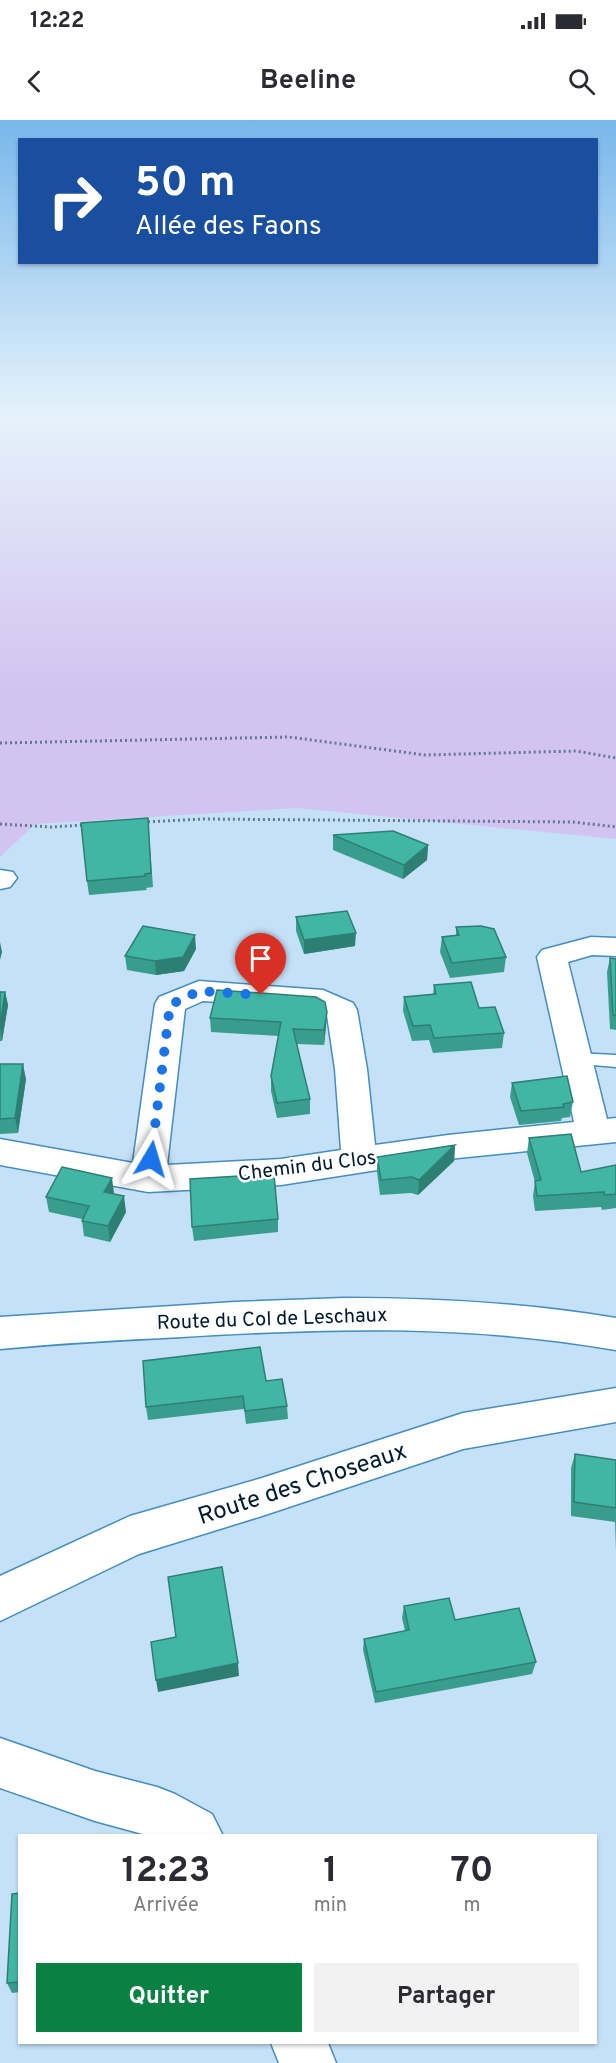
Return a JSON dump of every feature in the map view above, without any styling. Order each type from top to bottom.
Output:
[{"type":"street","points":[[605,1131],[575,1059],[552,957],[591,946],[616,947]]},
{"type":"street","points":[[148,1179],[170,1005],[199,991],[323,1000],[342,1011],[351,1069],[359,1158]]},
{"type":"street","name":"Chemin du Clos","points":[[0,1152],[148,1179],[281,1172],[359,1158],[605,1131]]},
{"type":"street","name":"Route du Col de Leschaux","points":[[0,1333],[299,1313],[361,1312],[442,1315],[543,1323],[577,1326],[616,1334]]},
{"type":"street","name":"Route des Choseaux","points":[[0,1599],[130,1536],[262,1497],[463,1431],[616,1405]]},
{"type":"street","points":[[0,1763],[95,1796],[157,1812],[195,1834]]},
{"type":"street","points":[[299,2044],[308,2063]]},
{"type":"lane","points":[[575,1059],[616,1060]]},
{"type":"path","points":[[0,743],[289,738],[425,755],[576,751],[616,758]]},
{"type":"path","points":[[133,823],[203,819],[573,822],[616,827]]},
{"type":"path","points":[[0,824],[51,827],[86,825]]},
{"type":"shaded area","points":[[0,508],[616,508],[616,839],[297,808],[35,824],[0,857]]},
{"type":"building","points":[[148,818],[151,873],[145,876],[87,881],[81,823]]},
{"type":"building","points":[[393,831],[428,845],[404,865],[333,835]]},
{"type":"building","points":[[347,911],[356,933],[304,940],[296,917]]},
{"type":"building","points":[[143,926],[195,935],[183,957],[155,961],[125,956]]},
{"type":"building","points":[[481,926],[494,929],[506,957],[452,963],[442,937],[459,935],[456,927]]},
{"type":"building","points":[[610,958],[616,959],[616,1016],[613,1015]]},
{"type":"building","points":[[471,982],[479,1008],[495,1007],[504,1033],[434,1038],[430,1025],[413,1026],[404,997],[436,994],[434,985]]},
{"type":"building","points":[[217,990],[316,997],[325,1002],[327,1012],[324,1030],[293,1029],[310,1099],[277,1103],[271,1076],[281,1022],[210,1018]]},
{"type":"building","points":[[0,992],[5,992],[0,1026]]},
{"type":"building","points":[[0,1064],[23,1064],[15,1118],[0,1119]]},
{"type":"building","points":[[567,1076],[573,1102],[563,1104],[564,1107],[521,1111],[512,1083]]},
{"type":"building","points":[[571,1134],[581,1172],[616,1165],[616,1194],[605,1195],[604,1192],[537,1196],[535,1181],[541,1180],[529,1138]]},
{"type":"building","points":[[455,1145],[419,1180],[412,1177],[381,1180],[377,1157]]},
{"type":"building","points":[[62,1167],[112,1178],[104,1192],[124,1196],[108,1226],[82,1221],[89,1206],[46,1197]]},
{"type":"building","points":[[274,1174],[278,1219],[192,1227],[190,1179]]},
{"type":"building","points":[[260,1347],[266,1381],[282,1379],[287,1406],[245,1411],[243,1396],[146,1407],[143,1361]]},
{"type":"building","points":[[575,1454],[616,1460],[616,1508],[574,1502]]},
{"type":"building","points":[[222,1567],[238,1663],[156,1680],[151,1642],[176,1637],[168,1577]]},
{"type":"building","points":[[449,1598],[455,1620],[519,1608],[536,1662],[376,1692],[364,1639],[409,1630],[404,1606]]},
{"type":"building","points":[[18,1893],[18,1982],[7,1983],[12,1894]]},
{"type":"route","points":[[151,1159],[170,1005],[199,991],[261,995]]}]
